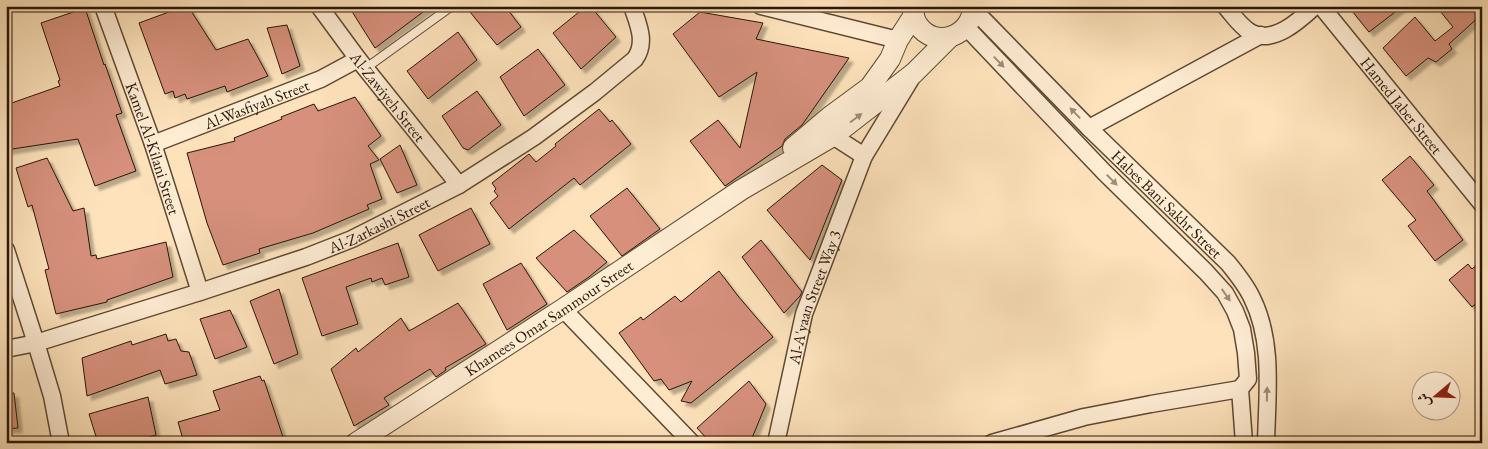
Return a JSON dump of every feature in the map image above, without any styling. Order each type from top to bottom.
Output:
[{"type":"street","name":"Kamel Al-Kilani Street","points":[[103,6],[153,144],[200,292]]},
{"type":"street","name":"Al-Zawiyeh Street","points":[[319,6],[459,185]]},
{"type":"street","name":"Al-Zarkashi Street","points":[[6,349],[36,343],[306,257],[352,239],[459,185],[534,137],[595,92],[635,59],[639,54],[642,40],[632,6]]},
{"type":"street","points":[[761,6],[898,40]]},
{"type":"street","points":[[1225,6],[1240,24],[1251,33],[1261,35]]},
{"type":"street","points":[[1089,128],[1261,35],[1285,30],[1298,22],[1315,6]]},
{"type":"street","name":"Hamed Jaber Street","points":[[1321,6],[1476,187],[1482,204]]},
{"type":"street","points":[[913,11],[916,23],[922,30],[931,36],[940,38],[965,20]]},
{"type":"street","name":"Khamees Omar Sammour Street","points":[[741,190],[832,115],[870,87],[890,59],[913,11]]},
{"type":"street","name":"Khamees Omar Sammour Street","points":[[356,443],[563,309],[741,190],[833,136],[914,73],[965,20]]},
{"type":"street","name":"Habes Bani Sakhr Street","points":[[965,20],[1089,128],[1228,263],[1242,279],[1253,299],[1261,323],[1265,346],[1268,376],[1266,443]]},
{"type":"street","name":"Habes Bani Sakhr Street","points":[[965,20],[1104,172],[1225,293],[1235,311],[1242,330],[1246,353],[1248,379],[1240,389],[1244,443]]},
{"type":"street","name":"Al-Wasfiyah Street","points":[[153,144],[362,63]]},
{"type":"street","name":"Al-A'yaan Street Way 3","points":[[776,443],[804,314],[864,156],[914,73]]},
{"type":"street","points":[[833,136],[864,156]]},
{"type":"street","points":[[6,250],[52,396],[61,443]]},
{"type":"street","points":[[563,309],[692,443]]},
{"type":"street","points":[[992,443],[1084,417],[1240,389]]},
{"type":"lane","points":[[362,63],[452,6]]},
{"type":"building","points":[[188,6],[216,50],[248,39],[268,76],[227,92],[225,86],[187,99],[185,94],[175,98],[173,91],[165,94],[139,23]]},
{"type":"building","points":[[357,6],[431,6],[375,48],[351,10]]},
{"type":"building","points":[[477,6],[505,6],[521,27],[497,45],[470,12]]},
{"type":"building","points":[[1348,6],[1403,6],[1369,32]]},
{"type":"building","points":[[1436,6],[1482,6],[1482,14],[1449,44],[1452,49],[1436,62],[1428,58],[1406,76],[1383,48],[1415,17],[1435,41],[1453,27]]},
{"type":"building","points":[[85,8],[122,113],[116,115],[136,171],[95,186],[78,139],[6,150],[6,105],[60,86],[58,81],[60,80],[41,23]]},
{"type":"building","points":[[592,8],[616,37],[581,69],[553,33],[579,12]]},
{"type":"building","points":[[700,12],[763,23],[756,39],[849,58],[802,125],[785,139],[782,146],[725,186],[690,141],[718,120],[740,148],[757,72],[719,97],[673,34]]},
{"type":"building","points":[[287,25],[300,66],[282,74],[267,28]]},
{"type":"building","points":[[458,32],[477,60],[428,99],[407,71]]},
{"type":"building","points":[[538,49],[565,85],[524,116],[500,77]]},
{"type":"building","points":[[477,91],[501,125],[468,150],[463,148],[442,116]]},
{"type":"building","points":[[355,97],[381,136],[368,146],[379,160],[370,164],[382,199],[367,205],[369,209],[313,233],[259,249],[260,253],[223,265],[207,223],[187,153],[235,141],[234,138],[314,104],[318,111]]},
{"type":"building","points":[[599,109],[610,122],[612,120],[631,144],[580,185],[574,178],[509,229],[490,203],[498,196],[494,191],[496,189],[492,183],[529,154],[536,162],[556,146],[555,144]]},
{"type":"building","points":[[400,145],[417,185],[397,193],[380,159]]},
{"type":"building","points":[[1410,156],[1434,185],[1427,191],[1463,240],[1435,261],[1408,226],[1416,220],[1382,180]]},
{"type":"building","points":[[47,158],[73,211],[84,208],[91,256],[96,255],[97,259],[166,242],[173,277],[107,300],[107,302],[56,314],[45,270],[49,269],[32,205],[28,207],[16,168]]},
{"type":"building","points":[[822,165],[842,180],[810,260],[767,210]]},
{"type":"building","points":[[627,188],[660,229],[622,256],[590,216]]},
{"type":"building","points":[[471,208],[490,244],[438,271],[419,235]]},
{"type":"building","points":[[574,230],[607,262],[567,292],[536,258]]},
{"type":"building","points":[[761,240],[802,292],[784,313],[742,257]]},
{"type":"building","points":[[398,243],[409,277],[385,285],[382,278],[372,282],[371,278],[346,287],[358,324],[322,336],[302,278]]},
{"type":"building","points":[[1482,260],[1482,299],[1472,307],[1449,280],[1468,264],[1472,269]]},
{"type":"building","points":[[521,263],[547,304],[507,330],[483,284]]},
{"type":"building","points":[[719,271],[773,337],[691,403],[681,401],[692,381],[669,390],[661,379],[654,381],[619,333],[641,317],[643,320],[675,296],[681,302]]},
{"type":"building","points":[[279,289],[298,354],[274,364],[250,301]]},
{"type":"building","points":[[458,303],[486,344],[445,368],[446,370],[436,377],[430,369],[384,398],[389,405],[354,426],[331,369],[356,348],[358,352],[401,318],[409,331]]},
{"type":"building","points":[[230,310],[247,347],[215,359],[200,319]]},
{"type":"building","points":[[166,334],[168,341],[176,339],[181,351],[189,352],[197,375],[165,384],[160,370],[87,396],[82,358],[131,341],[132,345]]},
{"type":"building","points":[[260,376],[262,381],[264,380],[285,443],[184,443],[178,422],[220,410],[213,391]]},
{"type":"building","points":[[749,381],[766,404],[750,443],[711,443],[697,428]]},
{"type":"building","points":[[6,393],[14,393],[18,428],[6,429]]},
{"type":"building","points":[[148,397],[156,435],[130,443],[98,443],[89,414]]}]
